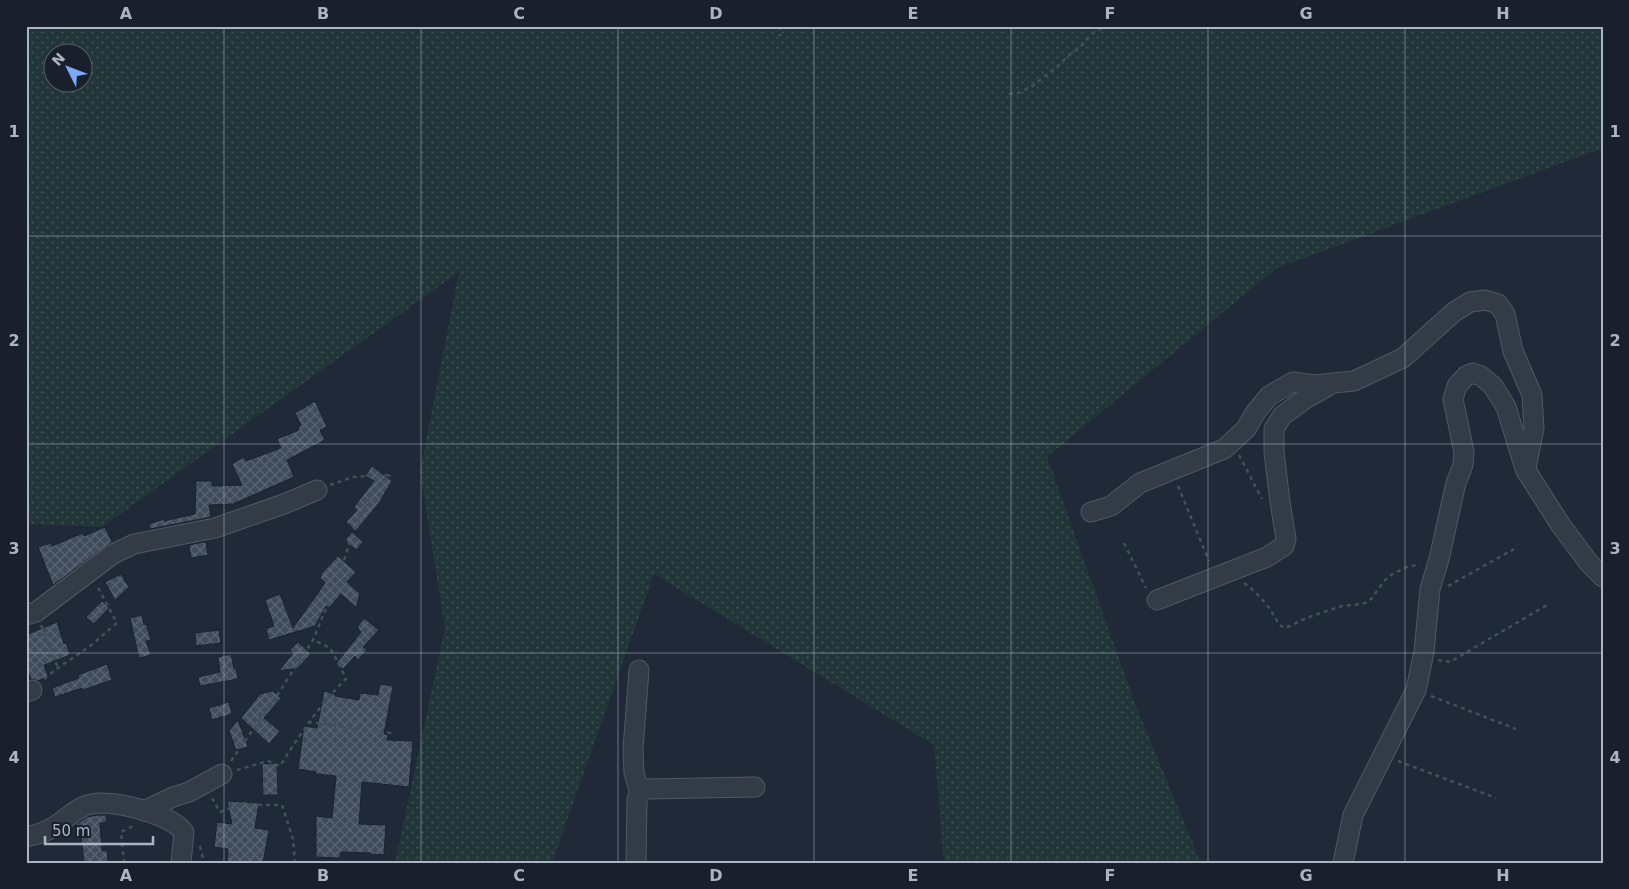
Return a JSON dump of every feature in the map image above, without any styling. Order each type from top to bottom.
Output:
[{"type":"street","points":[[1091,512],[1110,506],[1140,483],[1224,449],[1246,429],[1255,413],[1269,396],[1293,382],[1313,385],[1354,381],[1403,358],[1454,312],[1470,302],[1484,300],[1498,304],[1505,314],[1513,351],[1532,394],[1534,428],[1525,469]]},
{"type":"street","points":[[1343,863],[1353,815],[1416,690],[1424,652],[1429,597],[1456,483],[1463,465],[1464,452],[1454,399],[1457,386],[1466,376],[1473,373],[1481,376],[1487,380],[1497,393],[1506,407],[1525,469],[1560,524],[1589,563],[1603,577]]},
{"type":"street","points":[[1157,600],[1267,556],[1284,546],[1286,538],[1274,452],[1274,429],[1282,416],[1305,399],[1334,383]]},
{"type":"street","points":[[31,614],[113,554],[134,544],[215,528],[284,504],[317,490]]},
{"type":"street","points":[[639,670],[633,750],[634,773],[640,793]]},
{"type":"street","points":[[144,811],[173,797],[189,792],[222,774]]},
{"type":"street","points":[[636,863],[637,799],[640,793],[648,789],[755,787]]},
{"type":"street","points":[[26,837],[37,835],[53,828],[86,805],[107,803],[167,818],[180,827],[184,832],[181,863]]},
{"type":"path","points":[[780,26],[780,36]]},
{"type":"path","points":[[1009,94],[1018,93],[1057,68],[1093,33],[1105,26]]},
{"type":"path","points":[[1230,444],[1238,453],[1264,503]]},
{"type":"path","points":[[1169,471],[1219,575],[1244,583],[1254,590],[1269,607],[1279,625],[1286,628],[1306,618],[1342,606],[1368,602],[1376,594],[1384,581],[1400,570],[1418,565],[1436,570]]},
{"type":"path","points":[[222,774],[313,640],[338,579],[353,532],[372,493],[390,475],[353,476],[317,490]]},
{"type":"path","points":[[1124,543],[1147,592],[1157,600]]},
{"type":"path","points":[[1429,597],[1514,549]]},
{"type":"path","points":[[29,691],[89,647],[117,623],[94,581],[81,578]]},
{"type":"path","points":[[1424,652],[1438,661],[1450,662],[1547,605]]},
{"type":"path","points":[[31,614],[58,668]]},
{"type":"path","points":[[222,774],[268,760],[280,766],[308,722],[333,691],[346,679],[330,648],[313,640]]},
{"type":"path","points":[[1416,690],[1516,729]]},
{"type":"path","points":[[308,722],[392,733]]},
{"type":"path","points":[[1382,755],[1496,798]]},
{"type":"path","points":[[220,812],[244,803],[261,806],[282,805],[293,839],[295,863]]},
{"type":"path","points":[[124,863],[120,832],[133,826],[144,811]]},
{"type":"green space","points":[[26,26],[1603,26],[1603,148],[1277,268],[1047,457],[1136,706],[1201,863],[944,863],[934,745],[654,574],[552,863],[395,863],[445,628],[420,471],[459,272],[102,527],[26,524]]},
{"type":"building","points":[[315,401],[327,427],[320,430],[325,440],[287,460],[294,477],[233,504],[209,505],[211,517],[150,529],[149,524],[164,519],[164,521],[195,514],[196,481],[212,481],[212,486],[242,485],[232,464],[244,457],[246,461],[281,448],[277,439],[299,430],[298,427],[301,425],[295,413]]},
{"type":"building","points":[[372,466],[392,481],[379,503],[356,531],[346,522],[357,510],[354,507],[374,481],[365,476]]},
{"type":"building","points":[[105,527],[112,542],[53,585],[38,547],[51,543],[52,546],[83,533],[84,536]]},
{"type":"building","points":[[352,532],[363,542],[356,550],[345,540]]},
{"type":"building","points":[[206,543],[208,555],[191,558],[189,545]]},
{"type":"building","points":[[338,556],[356,572],[347,582],[360,594],[356,607],[341,594],[329,608],[326,606],[315,626],[269,640],[266,629],[274,626],[265,600],[280,594],[293,628],[325,583],[320,578],[322,573]]},
{"type":"building","points":[[121,574],[129,587],[115,600],[105,582]]},
{"type":"building","points":[[102,601],[109,608],[94,624],[86,617]]},
{"type":"building","points":[[142,615],[144,625],[146,624],[151,640],[146,641],[151,655],[139,658],[130,618]]},
{"type":"building","points":[[364,618],[379,630],[363,647],[367,650],[358,660],[355,656],[343,669],[336,664],[361,632],[357,627]]},
{"type":"building","points":[[57,622],[64,644],[66,643],[70,655],[44,665],[48,676],[38,681],[31,679],[26,668],[26,635]]},
{"type":"building","points":[[219,630],[221,643],[196,646],[195,633]]},
{"type":"building","points":[[298,642],[311,654],[298,668],[279,671],[293,653],[290,650]]},
{"type":"building","points":[[231,654],[238,679],[200,686],[198,677],[220,672],[218,657]]},
{"type":"building","points":[[107,664],[112,680],[55,697],[52,688],[79,678],[78,675]]},
{"type":"building","points":[[380,684],[393,686],[384,734],[388,735],[387,740],[413,741],[409,787],[362,782],[359,824],[386,825],[384,855],[341,852],[340,858],[316,857],[316,816],[332,818],[336,776],[316,774],[316,772],[298,769],[304,726],[317,728],[324,691],[335,694],[335,696],[359,700],[360,693],[378,695]]},
{"type":"building","points":[[273,691],[281,698],[264,718],[280,731],[269,744],[241,718],[260,694]]},
{"type":"building","points":[[229,702],[232,714],[212,720],[209,708]]},
{"type":"building","points":[[238,720],[248,747],[236,750],[229,731]]},
{"type":"building","points":[[277,763],[278,795],[263,795],[262,764]]},
{"type":"building","points":[[227,801],[259,803],[255,828],[269,830],[263,863],[227,863],[228,849],[214,847],[217,822],[232,824]]},
{"type":"building","points":[[106,815],[107,822],[100,823],[102,851],[107,850],[108,863],[84,863],[80,827],[75,827],[75,825],[87,817]]}]
